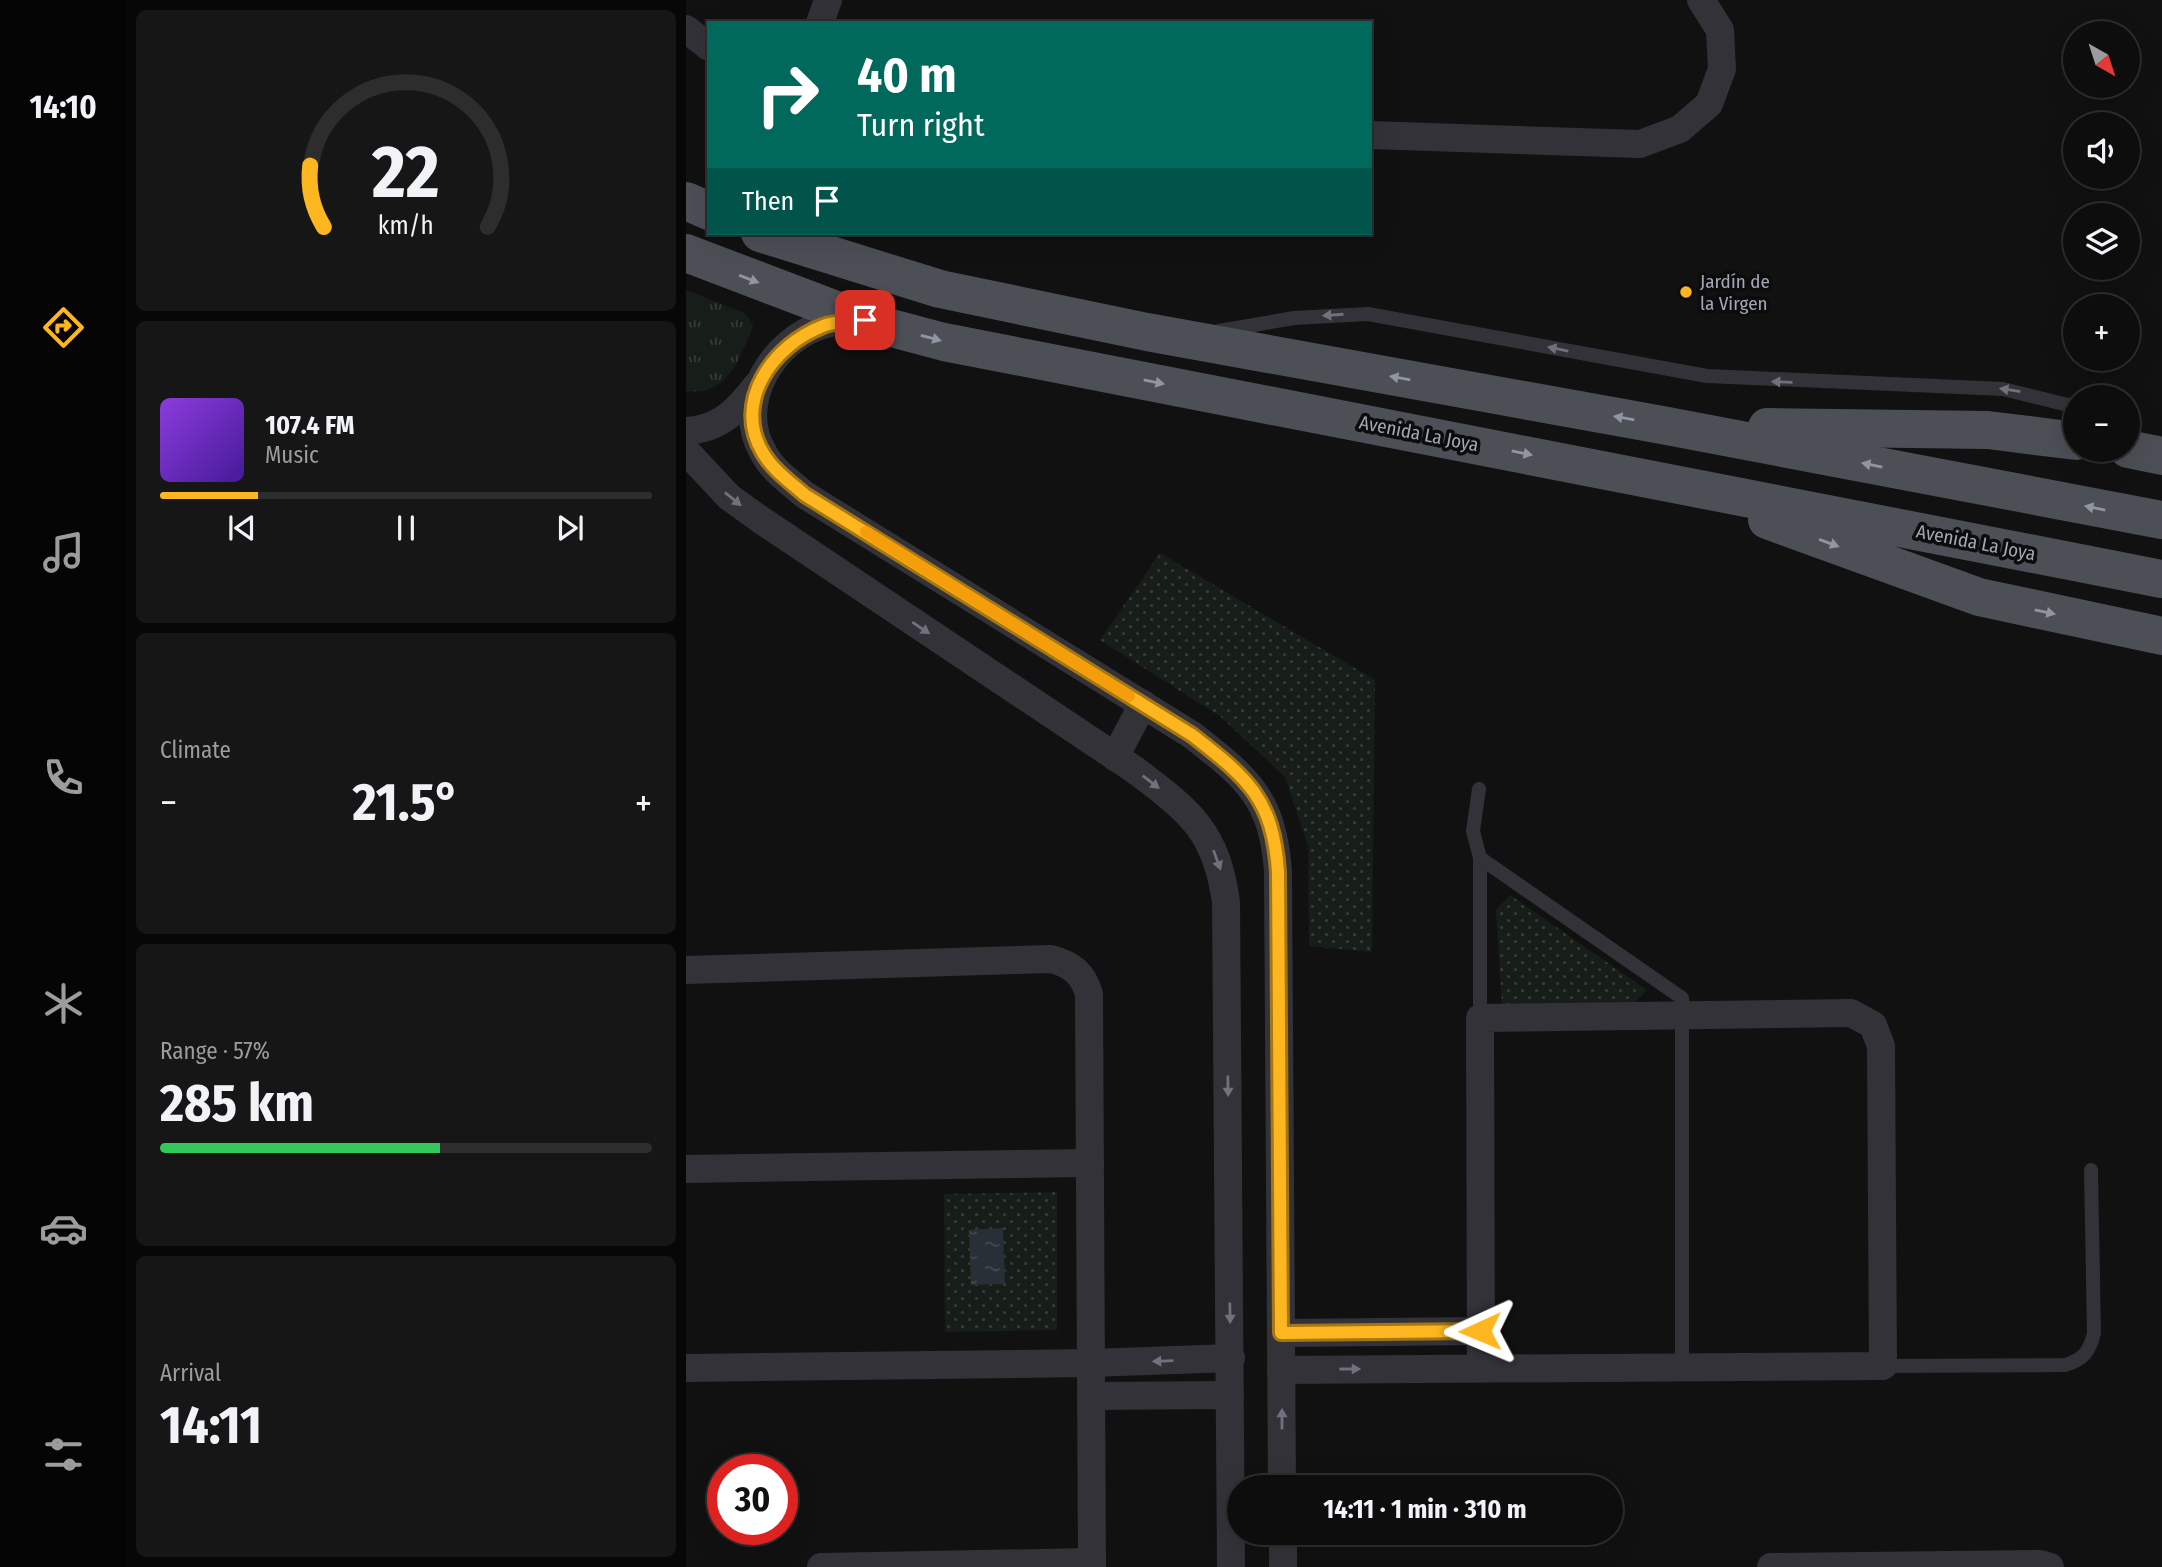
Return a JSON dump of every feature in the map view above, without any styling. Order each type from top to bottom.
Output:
[{"type":"main road","points":[[686,201],[707,210]]},
{"type":"main road","points":[[767,235],[940,289],[1147,332],[1662,425],[2162,520]]},
{"type":"main road","name":"Avenida La Joya","points":[[686,253],[865,320],[944,342],[2162,579]]},
{"type":"main road","points":[[1662,425],[1988,430],[2063,439]]},
{"type":"main road","points":[[1649,478],[1979,597],[2162,636]]},
{"type":"street","points":[[821,21],[828,0]]},
{"type":"street","points":[[1372,135],[1640,144],[1680,130],[1709,104],[1722,69],[1720,30],[1701,0]]},
{"type":"street","points":[[686,29],[707,45]]},
{"type":"street","points":[[686,431],[726,420],[789,345],[807,332],[826,324],[865,320]]},
{"type":"street","points":[[759,382],[751,416],[763,453],[778,472],[805,495],[1192,735],[1241,775],[1260,798],[1276,844],[1282,1475]]},
{"type":"street","points":[[686,451],[729,497],[761,520],[1115,757],[1179,804],[1203,830],[1217,857],[1226,902],[1231,1567]]},
{"type":"street","points":[[1115,757],[1143,704]]},
{"type":"street","points":[[686,970],[1051,959],[1077,970],[1089,994],[1092,1565],[821,1567]]},
{"type":"street","points":[[1281,1370],[1884,1366],[1880,1036],[1872,1025],[1851,1013],[1683,1013],[1480,1018],[1481,1368]]},
{"type":"street","points":[[686,1169],[1090,1163]]},
{"type":"street","points":[[1281,1333],[1480,1331]]},
{"type":"street","points":[[686,1368],[1091,1363],[1231,1358]]},
{"type":"street","points":[[1091,1395],[1230,1395]]},
{"type":"street","points":[[1283,1545],[1283,1567]]},
{"type":"street","points":[[1772,1567],[2040,1564],[2050,1567]]},
{"type":"lane","points":[[1147,332],[1230,330],[1294,318],[1368,314],[1707,376],[2003,388],[2063,404]]},
{"type":"lane","points":[[1479,789],[1473,831],[1480,858],[1480,1018]]},
{"type":"lane","points":[[1480,858],[1682,998],[1682,1367]]},
{"type":"lane","points":[[1884,1366],[2065,1365],[2077,1361],[2085,1354],[2091,1346],[2094,1333],[2091,1170]]},
{"type":"green space","points":[[686,290],[746,314],[753,326],[730,373],[712,388],[700,391],[686,391]]},
{"type":"green space","points":[[1160,553],[1375,680],[1372,952],[1309,946],[1308,846],[1285,777],[1221,717],[1100,640]]},
{"type":"green space","points":[[1510,895],[1647,990],[1634,1003],[1502,1006],[1496,910]]},
{"type":"green space","points":[[1057,1192],[1057,1330],[945,1332],[944,1194]]},
{"type":"water","points":[[1003,1228],[1005,1284],[971,1285],[969,1230]]},
{"type":"slow traffic","points":[[866,532],[1129,696]]},
{"type":"place","name":"Jardín de la Virgen","points":[[1686,292]]},
{"type":"route","points":[[865,320],[826,324],[807,332],[789,345],[759,382],[751,416],[763,453],[778,472],[805,495],[1192,735],[1241,775],[1260,798],[1270,820],[1276,844],[1278,872],[1281,1333],[1480,1331]]}]
